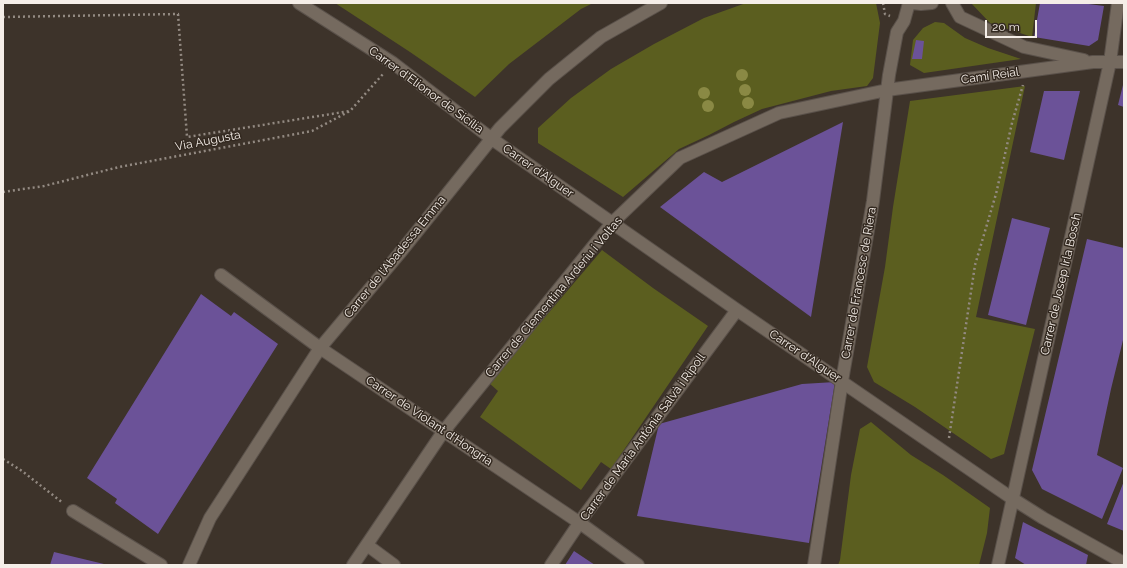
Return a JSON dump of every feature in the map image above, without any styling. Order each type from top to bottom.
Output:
[{"type":"street","name":"Carrer d'Elionor de Sicília","points":[[299,3],[393,63],[492,139]]},
{"type":"street","name":"Carrer de l'Abadessa Emma","points":[[190,565],[210,518],[320,348],[399,254],[500,128],[549,79],[601,37],[660,3]]},
{"type":"street","name":"Carrer de Francesc de Riera","points":[[814,565],[842,381],[873,201],[887,90],[897,32],[904,21],[909,3]]},
{"type":"street","points":[[913,3],[932,3]]},
{"type":"street","name":"Camí Reial","points":[[952,3],[960,17],[1024,48],[1093,62]]},
{"type":"street","name":"Carrer de Josep Irla Bosch","points":[[998,565],[1110,62],[1118,3]]},
{"type":"street","name":"Camí Reial","points":[[887,90],[1093,62],[1124,62]]},
{"type":"street","name":"Carrer de Clementina Arderiu i Voltas","points":[[353,565],[444,432],[612,223],[680,158],[779,113],[887,90]]},
{"type":"street","name":"Carrer d'Alguer","points":[[492,139],[737,310],[1013,499],[1043,518],[1124,563]]},
{"type":"street","name":"Carrer de Violant d'Hongria","points":[[221,275],[320,348],[580,523],[638,565]]},
{"type":"street","name":"Carrer de Maria Antónia Salvà i Ripoll","points":[[551,565],[580,523],[737,310]]},
{"type":"street","points":[[73,511],[161,565]]},
{"type":"street","points":[[367,545],[394,565]]},
{"type":"path","points":[[3,17],[178,14],[187,137],[350,111]]},
{"type":"path","name":"Via Augusta","points":[[3,192],[44,186],[119,167],[312,130],[350,111],[393,63]]},
{"type":"path","points":[[946,453],[975,265],[996,194],[1012,123],[1027,71]]},
{"type":"path","points":[[3,459],[22,471],[73,511]]},
{"type":"shaded area","points":[[335,3],[593,3],[581,9],[509,64],[475,97]]},
{"type":"shaded area","points":[[746,3],[876,3],[880,23],[873,78],[867,86],[831,91],[762,109],[734,122],[679,149],[623,197],[538,143],[538,128],[571,98],[611,69],[654,44],[704,18]]},
{"type":"shaded area","points":[[971,3],[1036,3],[1032,37],[990,23]]},
{"type":"shaded area","points":[[935,22],[944,23],[965,38],[988,48],[1021,59],[924,73],[910,65],[913,40],[923,28]]},
{"type":"shaded area","points":[[1025,86],[976,317],[1035,329],[1004,454],[991,459],[915,407],[874,382],[867,367],[885,267],[910,101]]},
{"type":"shaded area","points":[[602,250],[708,326],[611,469],[601,462],[581,490],[480,417],[498,391],[489,383]]},
{"type":"shaded area","points":[[871,422],[911,455],[943,475],[990,508],[987,533],[979,565],[838,565],[840,560],[851,475],[860,429]]},
{"type":"building","points":[[1040,3],[1081,3],[1104,6],[1098,40],[1089,46],[1034,37]]},
{"type":"building","points":[[916,40],[924,41],[922,59],[912,59]]},
{"type":"building","points":[[1124,85],[1124,107],[1118,105]]},
{"type":"building","points":[[1044,91],[1080,91],[1064,160],[1030,152]]},
{"type":"building","points":[[843,122],[811,317],[660,207],[704,172],[722,182]]},
{"type":"building","points":[[1012,218],[1050,228],[1026,325],[988,315]]},
{"type":"building","points":[[1087,239],[1124,248],[1124,336],[1097,455],[1123,468],[1102,519],[1042,489],[1032,470]]},
{"type":"building","points":[[201,294],[231,316],[234,312],[278,344],[158,534],[115,503],[117,499],[87,478]]},
{"type":"building","points":[[835,382],[809,543],[637,516],[659,424],[802,384]]},
{"type":"building","points":[[1124,481],[1124,531],[1107,524]]},
{"type":"building","points":[[1023,522],[1088,555],[1086,565],[1026,565],[1015,558]]},
{"type":"building","points":[[574,551],[595,565],[565,565]]},
{"type":"building","points":[[54,552],[104,564],[104,565],[50,565]]}]
